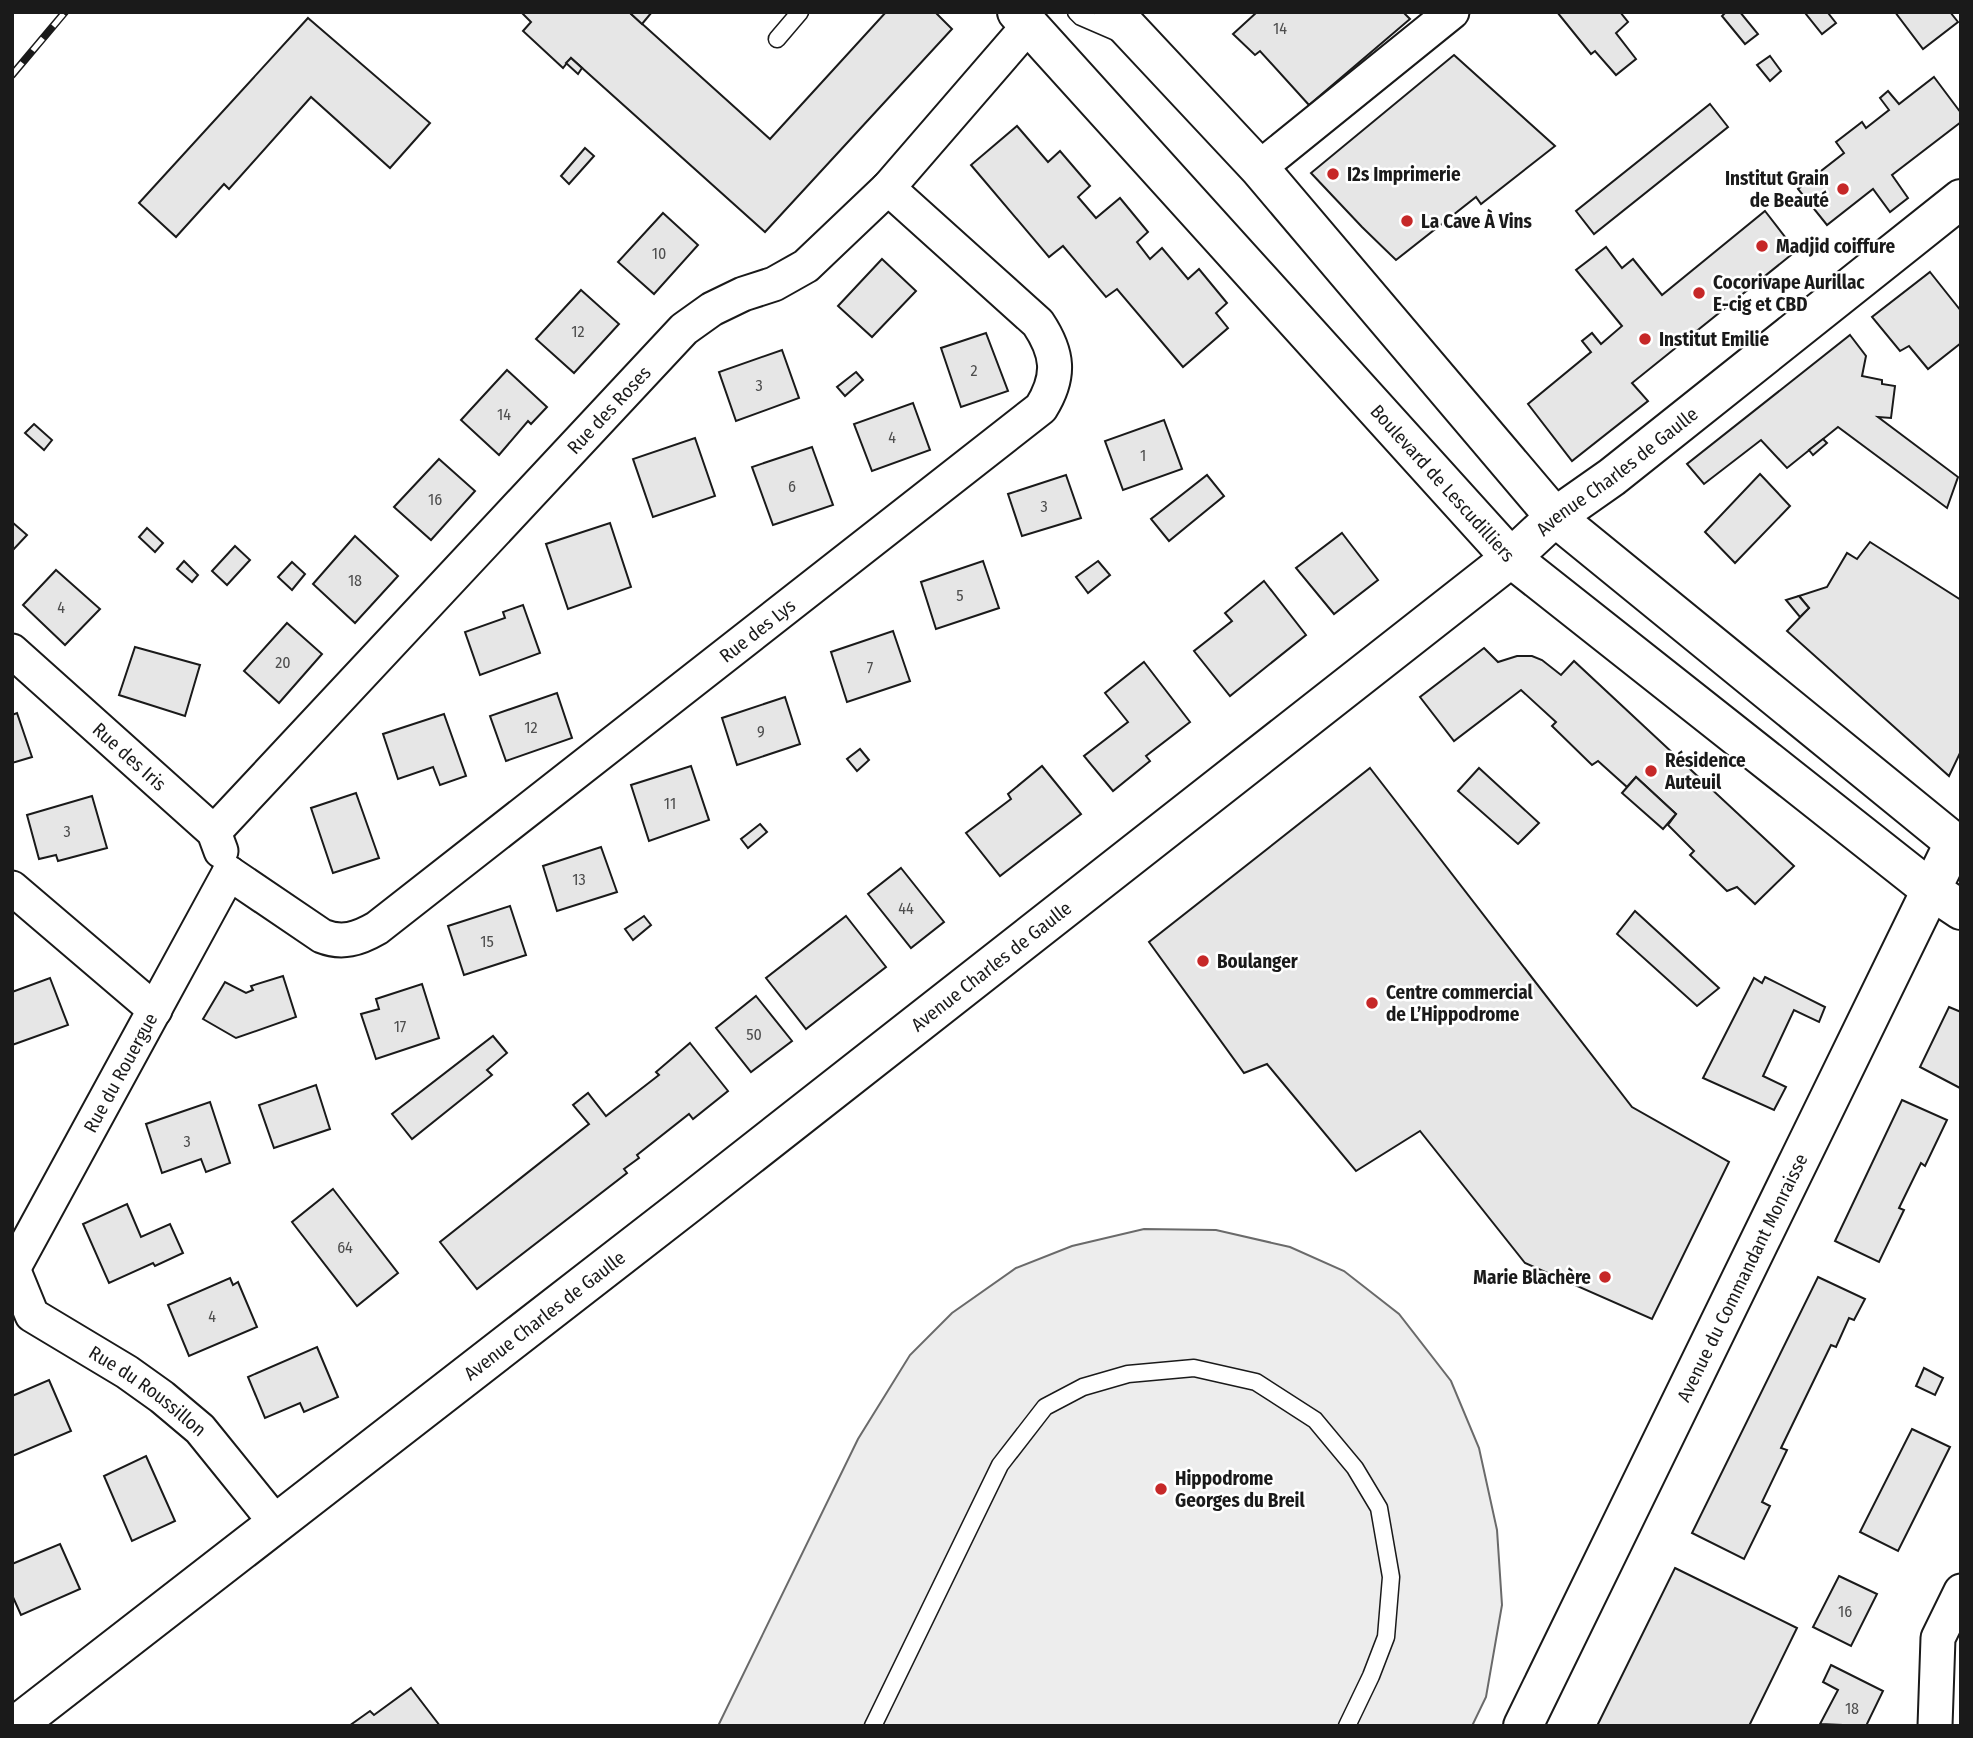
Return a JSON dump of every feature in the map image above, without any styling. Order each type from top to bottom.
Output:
[{"type":"main road","points":[[1113,12],[1259,168],[1556,517],[1958,840]]},
{"type":"main road","name":"Boulevard de Lescudilliers","points":[[1023,19],[1511,558],[1946,900]]},
{"type":"main road","name":"Avenue Charles de Gaulle","points":[[15,1726],[689,1203],[1511,558],[1556,517],[1612,477],[1961,199]]},
{"type":"main road","name":"Avenue du Commandant Monraisse","points":[[1524,1726],[1946,900],[1958,840]]},
{"type":"street","points":[[1259,168],[1452,12]]},
{"type":"street","name":"Rue des Roses","points":[[214,832],[684,329],[712,309],[743,294],[774,284],[806,267],[888,188],[1023,19]]},
{"type":"street","name":"Rue des Lys","points":[[229,873],[322,936],[340,940],[362,937],[399,911],[1041,408],[1050,393],[1055,374],[1054,355],[1048,338],[1038,323],[888,188]]},
{"type":"street","name":"Rue des Iris","points":[[12,651],[214,832],[229,873]]},
{"type":"street","name":"Rue du Rouergue","points":[[13,1271],[229,873]]},
{"type":"street","points":[[12,888],[155,1010]]},
{"type":"street","name":"Rue du Roussillon","points":[[13,1271],[22,1319],[127,1372],[172,1405],[200,1429],[276,1523]]},
{"type":"street","points":[[1935,1726],[1949,1675],[1938,1638],[1961,1591]]},
{"type":"lane","points":[[777,39],[800,12]]},
{"type":"lane","points":[[1076,12],[1080,17],[1140,43]]},
{"type":"lane","points":[[873,1726],[1000,1465],[1045,1408],[1083,1387],[1129,1374],[1194,1368],[1256,1382],[1315,1420],[1355,1468],[1379,1507],[1391,1577],[1386,1637],[1371,1676],[1346,1726]]},
{"type":"shaded area","name":"Hippodrome Georges du Breil","points":[[1144,1229],[1216,1230],[1290,1247],[1344,1271],[1399,1314],[1451,1381],[1479,1448],[1497,1530],[1502,1605],[1486,1697],[1472,1726],[718,1726],[858,1439],[910,1355],[952,1313],[1016,1268],[1072,1246]]},
{"type":"building","points":[[521,12],[629,12],[770,139],[886,12],[935,12],[952,29],[765,232],[571,58],[563,68],[523,31],[531,22]]},
{"type":"building","points":[[629,12],[652,12],[642,24]]},
{"type":"building","points":[[1257,12],[1403,12],[1410,19],[1309,105],[1260,51],[1255,55],[1233,34]]},
{"type":"building","points":[[1557,12],[1620,12],[1628,22],[1616,33],[1636,59],[1616,75],[1595,51],[1591,54]]},
{"type":"building","points":[[1726,12],[1740,12],[1758,34],[1745,44],[1722,16]]},
{"type":"building","points":[[1895,12],[1950,12],[1958,22],[1923,49]]},
{"type":"building","points":[[1828,13],[1836,23],[1822,34],[1806,14]]},
{"type":"building","points":[[308,18],[430,123],[390,168],[311,97],[229,189],[224,184],[176,237],[139,203]]},
{"type":"building","points":[[1454,55],[1555,146],[1481,204],[1476,197],[1396,260],[1311,173]]},
{"type":"building","points":[[1770,56],[1781,71],[1770,81],[1757,65]]},
{"type":"building","points":[[571,58],[582,68],[578,74],[566,63]]},
{"type":"building","points":[[1934,77],[1961,113],[1961,122],[1892,175],[1908,198],[1890,212],[1873,189],[1827,225],[1798,189],[1844,153],[1836,142],[1862,122],[1866,128],[1889,110],[1880,98],[1888,91],[1899,104]]},
{"type":"building","points":[[1710,104],[1728,127],[1594,234],[1576,211]]},
{"type":"building","points":[[1017,126],[1048,162],[1060,151],[1090,186],[1078,197],[1096,218],[1120,198],[1148,232],[1137,242],[1150,259],[1162,248],[1188,279],[1199,269],[1227,303],[1216,313],[1228,328],[1183,367],[1117,289],[1106,297],[1063,246],[1049,257],[971,165]]},
{"type":"building","points":[[585,148],[594,156],[569,184],[561,176]]},
{"type":"building","points":[[1765,211],[1796,251],[1632,383],[1648,401],[1572,461],[1528,404],[1591,352],[1582,341],[1592,333],[1601,344],[1622,326],[1576,270],[1606,247],[1622,268],[1633,259],[1662,295]]},
{"type":"building","points":[[663,213],[698,245],[654,294],[618,262]]},
{"type":"building","points":[[882,259],[916,291],[872,337],[838,306]]},
{"type":"building","points":[[1930,272],[1961,311],[1961,343],[1928,369],[1909,346],[1900,351],[1872,317]]},
{"type":"building","points":[[581,290],[619,324],[574,373],[536,339]]},
{"type":"building","points":[[986,333],[1008,391],[961,407],[941,348]]},
{"type":"building","points":[[1850,335],[1866,356],[1862,376],[1895,386],[1891,418],[1878,417],[1958,477],[1947,508],[1838,427],[1787,468],[1761,440],[1704,484],[1687,464]]},
{"type":"building","points":[[782,350],[799,398],[736,421],[719,372]]},
{"type":"building","points":[[507,370],[547,407],[531,424],[528,421],[499,455],[461,420]]},
{"type":"building","points":[[856,372],[863,380],[845,396],[837,387]]},
{"type":"building","points":[[913,403],[930,450],[872,471],[854,424]]},
{"type":"building","points":[[1164,420],[1182,469],[1123,490],[1105,441]]},
{"type":"building","points":[[34,424],[52,440],[44,450],[25,433]]},
{"type":"building","points":[[695,438],[715,496],[653,517],[633,459]]},
{"type":"building","points":[[1823,439],[1827,443],[1813,455],[1809,450]]},
{"type":"building","points":[[812,447],[833,505],[773,525],[752,467]]},
{"type":"building","points":[[439,459],[475,491],[431,540],[394,507]]},
{"type":"building","points":[[1760,474],[1790,506],[1735,563],[1705,532]]},
{"type":"building","points":[[1066,475],[1081,518],[1022,536],[1008,494]]},
{"type":"building","points":[[1207,475],[1224,496],[1169,541],[1151,519]]},
{"type":"building","points":[[12,522],[27,535],[12,551]]},
{"type":"building","points":[[610,523],[631,587],[568,609],[546,544]]},
{"type":"building","points":[[147,528],[163,543],[155,552],[139,537]]},
{"type":"building","points":[[1342,533],[1378,580],[1334,614],[1296,568]]},
{"type":"building","points":[[355,536],[398,576],[355,623],[313,584]]},
{"type":"building","points":[[1870,542],[1961,600],[1961,751],[1949,776],[1787,631],[1809,608],[1799,596],[1827,587],[1847,553],[1857,559]]},
{"type":"building","points":[[235,546],[250,560],[227,585],[212,571]]},
{"type":"building","points":[[184,561],[198,575],[192,582],[177,569]]},
{"type":"building","points":[[983,561],[999,608],[936,629],[921,582]]},
{"type":"building","points":[[1098,561],[1110,575],[1088,593],[1076,577]]},
{"type":"building","points":[[292,562],[305,574],[292,590],[278,577]]},
{"type":"building","points":[[56,570],[100,609],[65,645],[23,605]]},
{"type":"building","points":[[1264,581],[1306,635],[1230,696],[1194,651],[1232,621],[1225,613]]},
{"type":"building","points":[[1799,596],[1809,608],[1800,617],[1786,600]]},
{"type":"building","points":[[523,605],[540,653],[480,675],[465,632],[505,618],[503,612]]},
{"type":"building","points":[[287,623],[322,654],[279,703],[244,671]]},
{"type":"building","points":[[893,631],[910,681],[847,702],[831,652]]},
{"type":"building","points":[[135,647],[200,665],[185,716],[119,695]]},
{"type":"building","name":"Résidence Auteuil","points":[[1484,648],[1498,662],[1517,656],[1532,656],[1542,660],[1561,675],[1574,661],[1794,866],[1755,904],[1737,887],[1727,891],[1690,855],[1694,851],[1668,825],[1676,814],[1636,777],[1627,787],[1598,761],[1592,765],[1552,726],[1556,722],[1521,690],[1454,741],[1420,697]]},
{"type":"building","points":[[1144,662],[1190,722],[1146,756],[1150,761],[1113,791],[1084,756],[1128,722],[1105,693]]},
{"type":"building","points":[[557,693],[572,738],[506,761],[490,716]]},
{"type":"building","points":[[785,697],[800,744],[737,765],[722,718]]},
{"type":"building","points":[[17,713],[32,757],[12,763],[12,715]]},
{"type":"building","points":[[444,714],[466,776],[440,785],[433,767],[398,779],[383,734]]},
{"type":"building","points":[[860,749],[869,760],[857,771],[847,759]]},
{"type":"building","points":[[691,766],[709,820],[649,841],[631,785]]},
{"type":"building","points":[[1042,766],[1081,814],[1000,876],[966,833],[1011,799],[1008,794]]},
{"type":"building","name":"Centre commercial de L’Hippodrome","points":[[1370,768],[1632,1107],[1729,1162],[1652,1319],[1525,1263],[1420,1131],[1356,1171],[1267,1064],[1244,1073],[1149,942]]},
{"type":"building","points":[[1479,768],[1539,823],[1518,844],[1458,791]]},
{"type":"building","points":[[1636,777],[1676,814],[1663,829],[1622,793]]},
{"type":"building","points":[[356,793],[379,858],[333,873],[311,808]]},
{"type":"building","points":[[92,796],[107,848],[58,861],[56,855],[39,859],[27,815]]},
{"type":"building","points":[[760,824],[767,832],[748,848],[741,839]]},
{"type":"building","points":[[601,847],[617,892],[557,911],[543,866]]},
{"type":"building","points":[[901,868],[944,922],[911,948],[868,894]]},
{"type":"building","points":[[510,906],[526,955],[464,975],[448,926]]},
{"type":"building","points":[[1635,911],[1719,988],[1697,1006],[1617,934]]},
{"type":"building","points":[[644,916],[651,925],[633,940],[625,929]]},
{"type":"building","points":[[846,916],[886,967],[806,1029],[766,978]]},
{"type":"building","points":[[283,976],[296,1017],[236,1038],[203,1019],[225,982],[246,993],[253,990],[251,986]]},
{"type":"building","points":[[1765,977],[1825,1007],[1819,1022],[1794,1010],[1763,1076],[1786,1087],[1774,1110],[1703,1078],[1754,978],[1762,983]]},
{"type":"building","points":[[50,978],[68,1025],[12,1045],[12,992]]},
{"type":"building","points":[[422,984],[439,1038],[376,1059],[361,1014],[379,1009],[376,999]]},
{"type":"building","points":[[756,996],[792,1041],[751,1072],[716,1028]]},
{"type":"building","points":[[1949,1007],[1961,1012],[1960,1088],[1920,1067]]},
{"type":"building","points":[[493,1036],[507,1053],[487,1070],[492,1075],[412,1139],[392,1114]]},
{"type":"building","points":[[690,1043],[728,1091],[693,1119],[689,1114],[637,1155],[639,1158],[624,1169],[627,1173],[477,1289],[440,1242],[589,1124],[573,1105],[588,1093],[606,1116],[659,1075],[656,1072]]},
{"type":"building","points":[[316,1085],[330,1129],[274,1148],[259,1105]]},
{"type":"building","points":[[1902,1100],[1947,1120],[1925,1166],[1921,1163],[1899,1208],[1904,1210],[1879,1262],[1835,1241]]},
{"type":"building","points":[[210,1102],[230,1163],[206,1172],[201,1159],[162,1173],[146,1124]]},
{"type":"building","points":[[333,1189],[398,1273],[357,1306],[292,1222]]},
{"type":"building","points":[[127,1204],[141,1237],[170,1224],[183,1253],[109,1283],[83,1224]]},
{"type":"building","points":[[1818,1277],[1865,1299],[1854,1320],[1849,1318],[1836,1347],[1831,1345],[1781,1448],[1787,1450],[1762,1502],[1770,1506],[1744,1559],[1692,1533]]},
{"type":"building","points":[[230,1278],[233,1285],[238,1282],[257,1327],[189,1356],[168,1305]]},
{"type":"building","points":[[317,1347],[338,1397],[304,1412],[300,1403],[265,1418],[248,1377]]},
{"type":"building","points":[[1924,1368],[1943,1378],[1935,1395],[1916,1386]]},
{"type":"building","points":[[49,1380],[71,1431],[12,1456],[12,1396]]},
{"type":"building","points":[[1912,1429],[1950,1447],[1898,1551],[1860,1532]]},
{"type":"building","points":[[146,1456],[175,1521],[132,1541],[104,1476]]},
{"type":"building","points":[[60,1544],[80,1589],[21,1615],[12,1595],[12,1564]]},
{"type":"building","points":[[1675,1568],[1797,1628],[1749,1726],[1597,1726]]},
{"type":"building","points":[[1839,1576],[1877,1594],[1851,1646],[1813,1627]]},
{"type":"building","points":[[1831,1665],[1883,1691],[1866,1726],[1820,1724],[1838,1690],[1823,1682]]},
{"type":"building","points":[[411,1688],[440,1726],[349,1726],[370,1711],[374,1715]]},
{"type":"railway","points":[[12,75],[65,12]]},
{"type":"place","name":"I2s Imprimerie","points":[[1333,174]]},
{"type":"place","name":"Institut Grain de Beauté","points":[[1843,189]]},
{"type":"place","name":"La Cave À Vins","points":[[1407,221]]},
{"type":"place","name":"Madjid coiffure","points":[[1762,246]]},
{"type":"place","name":"Cocorivape Aurillac E-cig et CBD","points":[[1699,293]]},
{"type":"place","name":"Institut Emilie","points":[[1645,339]]},
{"type":"place","name":"Résidence Auteuil","points":[[1651,771]]},
{"type":"place","name":"Boulanger","points":[[1203,961]]},
{"type":"place","name":"Centre commercial de L’Hippodrome","points":[[1372,1003]]},
{"type":"place","name":"Marie Blachère","points":[[1605,1277]]},
{"type":"place","name":"Hippodrome Georges du Breil","points":[[1161,1489]]}]
